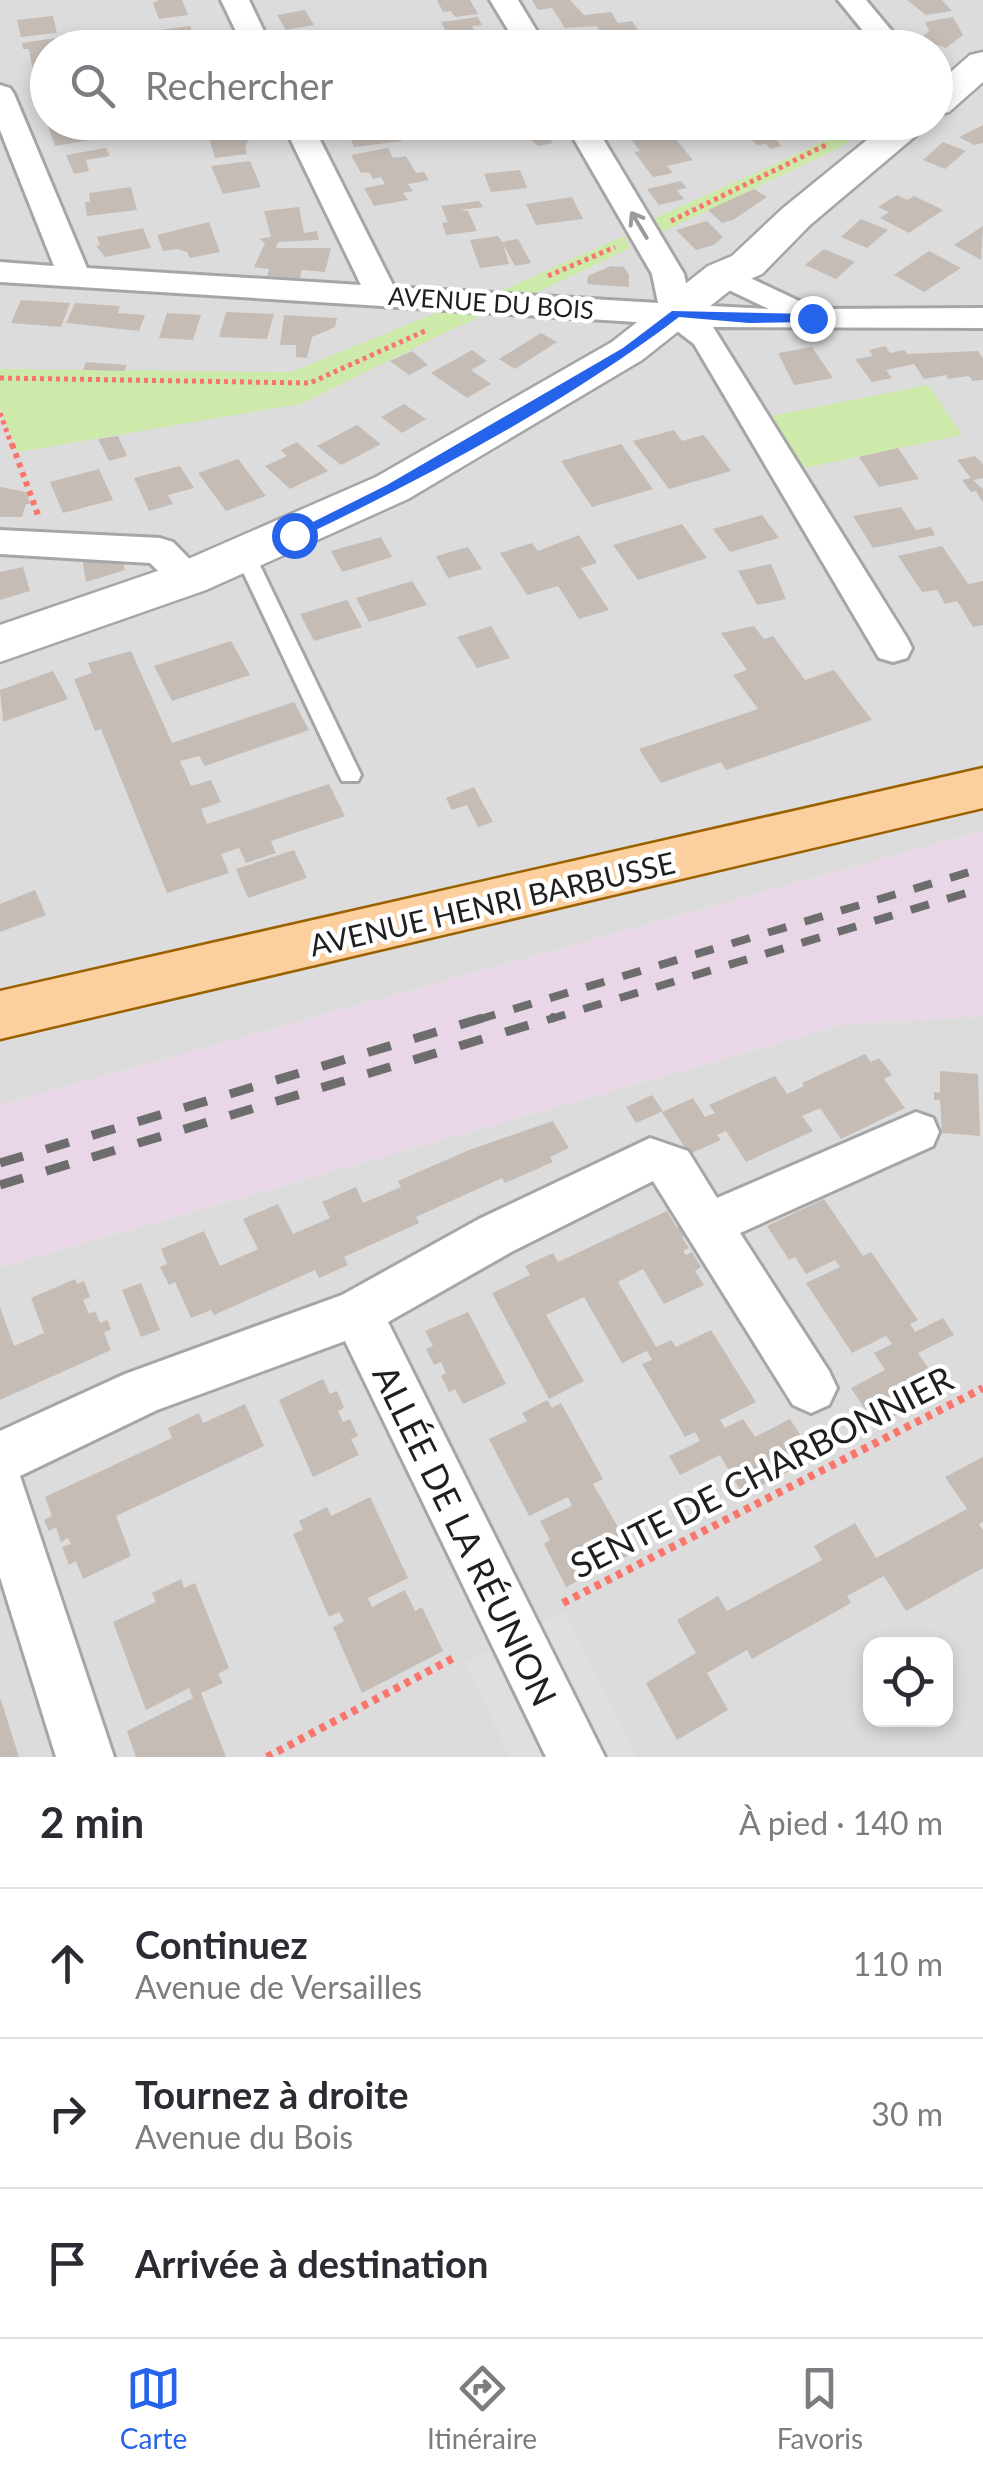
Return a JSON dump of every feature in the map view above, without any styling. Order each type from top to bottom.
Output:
[{"type":"main road","name":"AVENUE HENRI BARBUSSE","points":[[0,1014],[983,788]]},
{"type":"street","points":[[235,0],[249,30]]},
{"type":"street","points":[[504,0],[522,30]]},
{"type":"street","points":[[852,0],[877,30]]},
{"type":"street","points":[[953,88],[983,62]]},
{"type":"street","points":[[0,94],[74,276]]},
{"type":"street","points":[[305,140],[382,295]]},
{"type":"street","points":[[589,140],[668,274],[676,314],[707,338],[893,648]]},
{"type":"street","points":[[0,644],[190,578],[392,488],[627,350],[723,275],[747,265],[796,217],[891,140]]},
{"type":"street","name":"AVENUE DU BOIS","points":[[0,272],[749,320],[981,307]]},
{"type":"street","points":[[723,275],[812,318]]},
{"type":"street","points":[[0,542],[160,551],[190,578]]},
{"type":"street","points":[[706,1225],[916,1132]]},
{"type":"street","points":[[0,1458],[143,1391],[357,1313],[496,1235],[650,1159],[670,1166],[811,1388]]},
{"type":"street","name":"ALLÉE DE LA RÉUNION","points":[[357,1313],[576,1757]]},
{"type":"street","points":[[0,1492],[84,1757]]},
{"type":"lane","points":[[245,555],[350,775]]},
{"type":"path","points":[[0,413],[50,544]]},
{"type":"path","name":"SENTE DE CHARBONNIER","points":[[564,1603],[983,1388]]},
{"type":"path","points":[[267,1757],[456,1656]]},
{"type":"shaded area","points":[[0,0],[983,0],[983,831],[0,1105]]},
{"type":"shaded area","points":[[983,831],[983,1016],[844,1024],[0,1267],[0,1105]]},
{"type":"shaded area","points":[[983,1016],[983,1757],[0,1757],[0,1267],[844,1024]]},
{"type":"shaded area","points":[[563,1611],[638,1757],[510,1757],[465,1663]]},
{"type":"green space","points":[[827,140],[851,140],[658,234],[651,220]]},
{"type":"green space","points":[[624,236],[630,248],[534,294],[501,291]]},
{"type":"green space","points":[[441,311],[480,316],[300,404],[17,452],[0,409],[0,369],[291,372]]},
{"type":"green space","points":[[928,385],[962,435],[804,468],[771,416]]},
{"type":"building","points":[[182,0],[188,15],[159,19],[153,3]]},
{"type":"building","points":[[437,0],[470,0],[478,14],[455,17],[451,11],[443,12]]},
{"type":"building","points":[[532,0],[570,0],[584,15],[611,12],[618,23],[632,21],[638,30],[565,28],[552,8],[538,10]]},
{"type":"building","points":[[907,0],[942,0],[952,11],[926,15]]},
{"type":"building","points":[[305,10],[314,25],[286,30],[277,15]]},
{"type":"building","points":[[53,16],[56,30],[30,30],[30,36],[21,37],[17,20]]},
{"type":"building","points":[[478,17],[482,25],[472,26],[474,30],[445,30],[441,22]]},
{"type":"building","points":[[953,17],[963,35],[953,43],[953,30],[929,30],[925,22]]},
{"type":"building","points":[[983,125],[983,143],[974,145],[959,137]]},
{"type":"building","points":[[53,140],[92,140],[55,146]]},
{"type":"building","points":[[210,140],[249,140],[245,146],[247,154],[215,158]]},
{"type":"building","points":[[351,140],[402,141],[354,147]]},
{"type":"building","points":[[531,140],[553,143],[538,146]]},
{"type":"building","points":[[632,140],[677,140],[693,160],[667,166],[673,173],[653,177],[634,152],[640,151]]},
{"type":"building","points":[[752,140],[777,140],[781,146],[770,149],[766,144],[757,145]]},
{"type":"building","points":[[943,142],[966,151],[945,169],[923,160]]},
{"type":"building","points":[[106,148],[110,156],[86,160],[89,171],[74,174],[66,155]]},
{"type":"building","points":[[388,148],[393,158],[406,156],[416,173],[424,172],[429,180],[408,184],[413,191],[403,193],[408,200],[374,206],[364,188],[385,184],[381,177],[373,179],[369,172],[361,173],[351,155]]},
{"type":"building","points":[[250,161],[261,187],[223,194],[211,166]]},
{"type":"building","points":[[520,170],[527,188],[491,192],[484,174]]},
{"type":"building","points":[[681,181],[687,188],[677,190],[684,199],[659,205],[647,189]]},
{"type":"building","points":[[131,187],[137,210],[87,216],[85,202],[90,202],[89,193]]},
{"type":"building","points":[[754,189],[767,197],[733,220],[722,223],[708,210]]},
{"type":"building","points":[[897,195],[907,200],[914,196],[943,210],[909,233],[880,218],[889,212],[878,207]]},
{"type":"building","points":[[572,197],[583,219],[536,225],[526,204]]},
{"type":"building","points":[[479,201],[483,207],[460,210],[468,211],[477,231],[446,235],[442,223],[448,222],[441,206]]},
{"type":"building","points":[[299,207],[304,233],[317,231],[319,240],[278,242],[276,248],[331,248],[325,272],[302,270],[300,278],[267,276],[269,269],[254,267],[265,243],[259,239],[271,237],[264,211]]},
{"type":"building","points":[[861,219],[888,230],[867,248],[841,237]]},
{"type":"building","points":[[707,221],[723,237],[714,245],[696,250],[676,230]]},
{"type":"building","points":[[209,222],[220,252],[190,258],[178,249],[163,251],[157,235]]},
{"type":"building","points":[[983,226],[981,260],[954,245]]},
{"type":"building","points":[[143,228],[151,248],[105,257],[96,246],[100,245],[97,237]]},
{"type":"building","points":[[498,236],[502,242],[518,239],[531,263],[515,266],[503,244],[509,264],[480,268],[470,240]]},
{"type":"building","points":[[824,249],[855,262],[836,279],[805,265]]},
{"type":"building","points":[[929,251],[961,268],[924,292],[894,275]]},
{"type":"building","points":[[611,266],[624,267],[629,287],[587,284],[588,276]]},
{"type":"building","points":[[21,300],[70,303],[61,327],[11,323]]},
{"type":"building","points":[[75,303],[120,306],[118,313],[145,315],[139,331],[66,323]]},
{"type":"building","points":[[226,312],[274,314],[267,339],[219,337]]},
{"type":"building","points":[[167,313],[201,315],[193,340],[159,338]]},
{"type":"building","points":[[284,315],[337,318],[335,327],[312,337],[307,358],[296,357],[296,345],[280,345]]},
{"type":"building","points":[[541,333],[557,342],[515,369],[499,359]]},
{"type":"building","points":[[885,346],[890,353],[904,350],[908,354],[978,351],[983,359],[983,380],[973,381],[969,376],[948,379],[946,375],[924,379],[914,364],[886,370],[892,378],[872,382],[855,359],[873,356],[869,350]]},
{"type":"building","points":[[812,347],[833,378],[794,385],[778,353]]},
{"type":"building","points":[[472,350],[487,361],[471,370],[491,384],[467,398],[431,373]]},
{"type":"building","points":[[412,351],[428,365],[409,375],[390,361]]},
{"type":"building","points":[[86,362],[127,365],[124,371],[83,370]]},
{"type":"building","points":[[404,404],[426,419],[402,433],[381,417]]},
{"type":"building","points":[[357,425],[381,444],[341,465],[317,446]]},
{"type":"building","points":[[674,430],[682,441],[704,435],[731,471],[669,489],[633,441]]},
{"type":"building","points":[[118,436],[127,456],[109,461],[98,439]]},
{"type":"building","points":[[297,442],[328,471],[290,489],[265,466],[287,456],[281,450]]},
{"type":"building","points":[[621,444],[653,489],[592,507],[561,461]]},
{"type":"building","points":[[898,448],[919,479],[879,487],[859,457]]},
{"type":"building","points":[[975,456],[983,464],[983,478],[973,480],[983,489],[983,503],[962,480],[971,478],[957,460]]},
{"type":"building","points":[[238,459],[266,496],[226,511],[198,473]]},
{"type":"building","points":[[180,466],[194,488],[168,495],[173,504],[149,511],[134,478]]},
{"type":"building","points":[[99,469],[113,500],[63,513],[50,482]]},
{"type":"building","points":[[0,487],[26,492],[30,504],[26,504],[22,517],[0,517]]},
{"type":"building","points":[[901,507],[916,530],[931,527],[935,535],[873,548],[853,516]]},
{"type":"building","points":[[762,515],[779,538],[730,552],[713,529]]},
{"type":"building","points":[[682,524],[707,558],[638,580],[613,545]]},
{"type":"building","points":[[579,535],[597,563],[581,568],[609,610],[579,619],[558,586],[527,595],[500,553],[532,543],[538,551]]},
{"type":"building","points":[[381,537],[392,557],[342,572],[331,551]]},
{"type":"building","points":[[942,546],[968,584],[983,581],[983,625],[973,627],[957,601],[945,604],[937,590],[922,592],[898,556]]},
{"type":"building","points":[[468,547],[482,569],[448,578],[436,556]]},
{"type":"building","points":[[82,557],[122,559],[125,570],[86,582]]},
{"type":"building","points":[[771,564],[786,599],[757,605],[738,571]]},
{"type":"building","points":[[23,567],[30,591],[0,600],[0,572]]},
{"type":"building","points":[[412,581],[427,605],[369,622],[356,598]]},
{"type":"building","points":[[347,600],[362,627],[314,641],[300,614]]},
{"type":"building","points":[[491,626],[510,658],[477,668],[457,637]]},
{"type":"building","points":[[754,626],[764,639],[773,636],[805,680],[834,670],[872,720],[726,770],[721,762],[661,783],[639,749],[758,709],[733,675],[747,670],[721,633]]},
{"type":"building","points":[[231,641],[250,675],[172,701],[154,666]]},
{"type":"building","points":[[131,651],[172,743],[294,702],[309,730],[205,766],[199,756],[180,761],[191,786],[211,780],[221,802],[201,809],[207,824],[329,784],[345,816],[271,841],[276,853],[246,863],[239,848],[221,854],[229,873],[167,893],[101,729],[95,731],[74,679],[92,673],[88,663]]},
{"type":"building","points":[[53,671],[68,699],[3,722],[0,690]]},
{"type":"building","points":[[474,787],[493,822],[478,827],[467,805],[452,810],[446,798]]},
{"type":"building","points":[[294,850],[307,878],[248,898],[236,869]]},
{"type":"building","points":[[35,890],[46,915],[0,932],[0,904]]},
{"type":"building","points":[[865,1054],[871,1062],[879,1058],[887,1068],[892,1075],[884,1079],[905,1108],[841,1139],[820,1108],[802,1116],[813,1131],[746,1162],[726,1131],[717,1135],[721,1140],[689,1154],[662,1112],[693,1098],[705,1117],[715,1113],[709,1105],[775,1076],[787,1094]]},
{"type":"building","points":[[940,1071],[978,1074],[980,1136],[942,1133],[940,1100],[934,1100],[934,1092],[940,1093]]},
{"type":"building","points":[[652,1095],[663,1111],[636,1123],[626,1107]]},
{"type":"building","points":[[553,1121],[569,1148],[550,1157],[553,1162],[505,1183],[502,1178],[416,1217],[419,1223],[344,1257],[348,1265],[319,1278],[315,1270],[214,1315],[211,1310],[191,1318],[175,1282],[169,1285],[160,1267],[167,1264],[161,1249],[204,1231],[220,1266],[258,1249],[243,1219],[278,1204],[293,1234],[330,1218],[322,1202],[356,1187],[363,1203],[401,1187],[398,1181],[469,1150]]},
{"type":"building","points":[[824,1199],[863,1256],[871,1252],[918,1320],[910,1324],[915,1332],[943,1318],[954,1335],[918,1353],[944,1391],[876,1426],[851,1388],[885,1370],[874,1353],[892,1344],[886,1336],[852,1353],[806,1283],[840,1267],[835,1260],[806,1274],[795,1257],[789,1260],[767,1226]]},
{"type":"building","points":[[667,1211],[677,1228],[682,1225],[689,1234],[682,1237],[689,1248],[683,1251],[686,1255],[692,1252],[701,1267],[695,1271],[704,1285],[664,1304],[643,1269],[618,1282],[656,1347],[671,1340],[676,1347],[711,1330],[756,1402],[720,1420],[725,1428],[743,1419],[755,1437],[790,1419],[815,1458],[743,1495],[720,1455],[680,1475],[669,1456],[700,1441],[695,1432],[685,1437],[642,1364],[652,1360],[647,1351],[622,1363],[584,1297],[546,1315],[584,1381],[549,1399],[492,1293],[530,1275],[525,1266],[529,1264],[553,1253],[558,1262]]},
{"type":"building","points":[[75,1279],[77,1284],[84,1281],[90,1297],[83,1300],[89,1314],[95,1311],[100,1323],[107,1320],[111,1329],[104,1333],[111,1350],[0,1400],[0,1307],[14,1346],[44,1333],[31,1298]]},
{"type":"building","points":[[141,1283],[160,1330],[141,1337],[122,1290]]},
{"type":"building","points":[[468,1312],[506,1384],[463,1404],[455,1389],[449,1392],[441,1376],[446,1373],[441,1362],[434,1365],[426,1349],[433,1346],[425,1331]]},
{"type":"building","points":[[323,1379],[330,1394],[337,1391],[344,1408],[338,1411],[343,1422],[350,1419],[358,1436],[351,1439],[359,1455],[313,1477],[279,1400]]},
{"type":"building","points":[[547,1400],[552,1408],[561,1403],[603,1479],[593,1484],[633,1553],[566,1587],[544,1544],[550,1540],[540,1521],[572,1506],[568,1497],[529,1516],[489,1439],[527,1421],[522,1413]]},
{"type":"building","points":[[245,1404],[264,1446],[116,1516],[131,1556],[83,1579],[76,1561],[69,1565],[62,1547],[71,1544],[68,1538],[61,1542],[56,1527],[49,1531],[44,1520],[52,1516],[45,1497],[172,1438],[168,1428],[199,1413],[203,1423]]},
{"type":"building","points":[[983,1457],[983,1522],[979,1524],[983,1530],[983,1568],[906,1611],[884,1576],[847,1596],[851,1603],[752,1659],[747,1650],[707,1673],[728,1710],[677,1740],[646,1683],[696,1653],[677,1620],[718,1596],[727,1611],[822,1560],[814,1546],[855,1523],[876,1558],[967,1509],[945,1477]]},
{"type":"building","points":[[370,1497],[408,1578],[368,1598],[372,1607],[405,1590],[415,1611],[422,1607],[443,1651],[362,1693],[333,1627],[344,1621],[339,1612],[329,1617],[293,1534],[303,1530],[299,1521],[327,1507],[331,1516]]},
{"type":"building","points":[[181,1579],[184,1588],[195,1583],[229,1668],[218,1674],[223,1683],[201,1693],[226,1757],[136,1757],[127,1731],[193,1698],[189,1688],[146,1710],[113,1622],[156,1602],[152,1593]]},
{"type":"building","points":[[1,1700],[19,1757],[0,1757]]},
{"type":"railway","points":[[477,1020],[983,868]]},
{"type":"railway","points":[[547,1020],[983,888]]},
{"type":"railway","points":[[0,1163],[486,1017]]},
{"type":"railway","points":[[0,1185],[555,1017]]},
{"type":"route","points":[[294,535],[392,488],[627,350],[676,314],[749,320],[812,318]]}]
